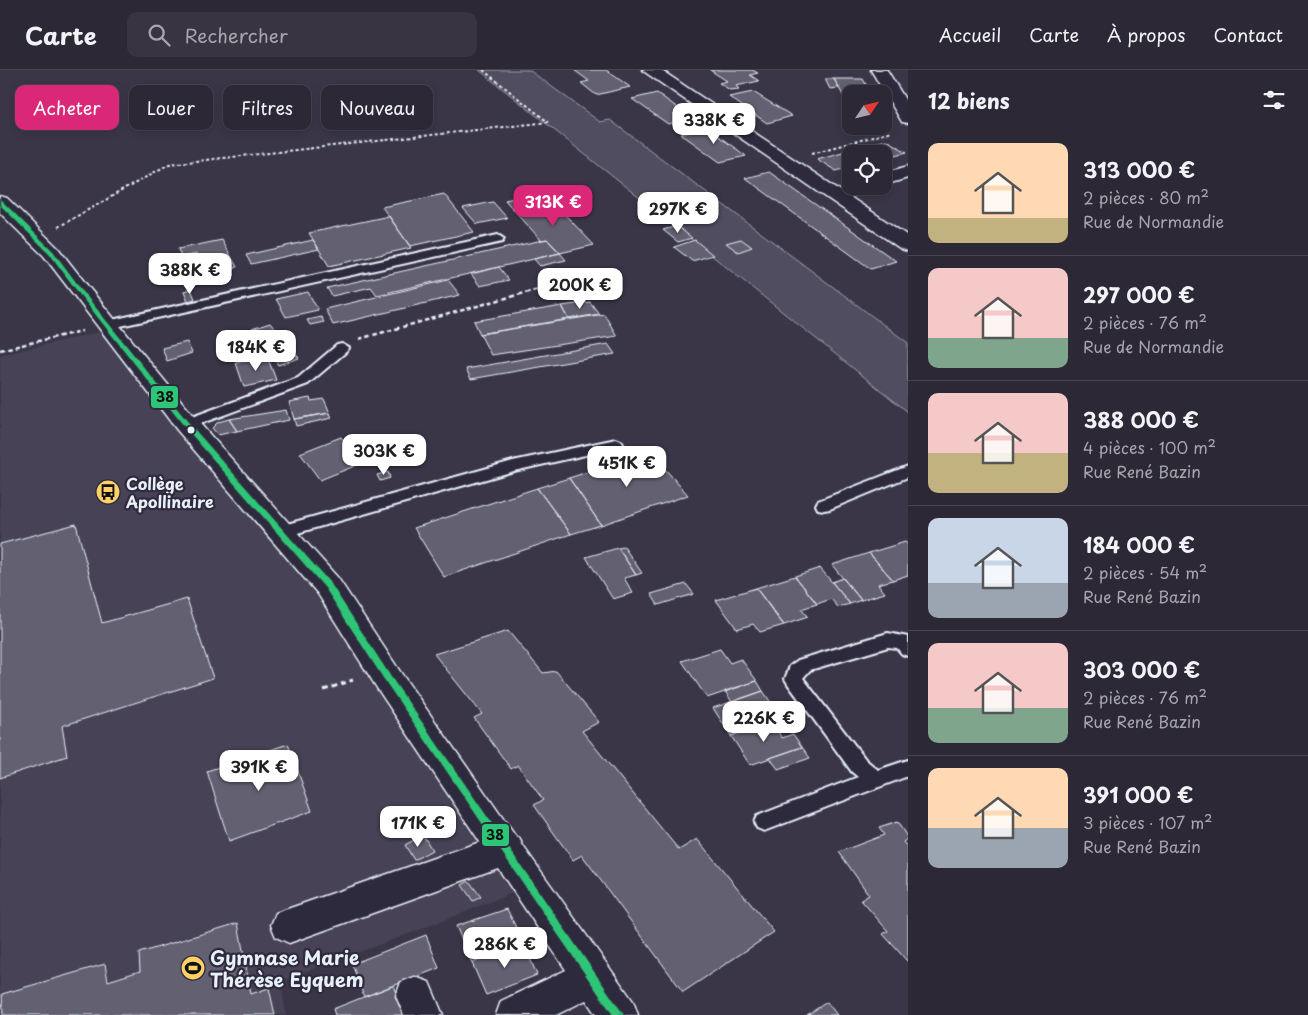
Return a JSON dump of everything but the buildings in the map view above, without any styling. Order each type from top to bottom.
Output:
[{"type":"street","points":[[650,70],[908,245]]},
{"type":"street","points":[[879,70],[903,124]]},
{"type":"street","points":[[892,177],[908,172]]},
{"type":"street","points":[[832,193],[842,190]]},
{"type":"street","points":[[0,202],[51,252],[106,325],[186,424],[328,586],[388,679],[619,1015]]},
{"type":"street","points":[[289,925],[506,849]]},
{"type":"street","points":[[515,1015],[592,976]]},
{"type":"lane","points":[[106,325],[498,239]]},
{"type":"lane","points":[[186,424],[303,381],[342,348]]},
{"type":"lane","points":[[280,532],[513,466],[616,444]]},
{"type":"lane","points":[[824,505],[908,471]]},
{"type":"lane","points":[[875,780],[859,766],[794,679],[796,671],[804,665],[888,640],[906,643]]},
{"type":"lane","points":[[764,822],[908,768]]},
{"type":"path","points":[[38,239],[169,164],[549,122],[483,70]]},
{"type":"path","points":[[784,161],[903,124]]},
{"type":"path","points":[[342,348],[353,341],[560,283]]},
{"type":"path","points":[[0,350],[106,325]]},
{"type":"shaded area","points":[[479,70],[529,70],[600,122],[610,120],[908,343],[908,412]]},
{"type":"shaded area","points":[[104,331],[331,614],[522,889],[414,932],[281,981],[286,1015],[0,1015],[0,355]]},
{"type":"transit line","name":"38","points":[[0,202],[51,252],[82,294],[186,424],[328,586],[388,679],[619,1015]]},
{"type":"place","name":"Collège Apollinaire","points":[[108,492]]},
{"type":"place","name":"Gymnase Marie Thérèse Eyquem","points":[[193,968]]}]
